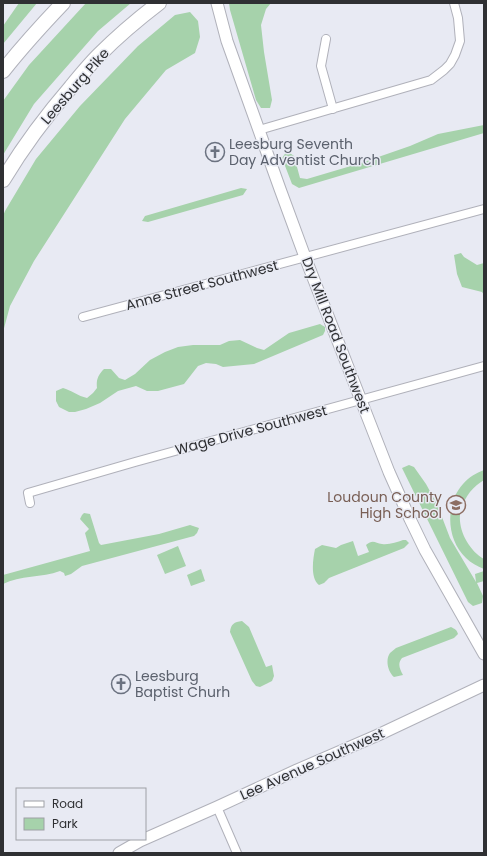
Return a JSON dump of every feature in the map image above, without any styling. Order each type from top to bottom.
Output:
[{"type":"highway","points":[[3,71],[37,30],[63,3]]},
{"type":"highway","name":"Leesburg Pike","points":[[3,180],[51,110],[83,72],[136,21],[159,3]]},
{"type":"street","name":"Dry Mill Road Southwest","points":[[217,3],[227,41],[305,257],[389,472],[410,519],[484,654]]},
{"type":"street","points":[[259,130],[431,80],[450,64],[460,41],[458,18],[454,3]]},
{"type":"street","points":[[326,39],[321,66],[333,109]]},
{"type":"street","name":"Anne Street Southwest","points":[[83,317],[484,209]]},
{"type":"street","name":"Wage Drive Southwest","points":[[30,503],[28,493],[484,366]]},
{"type":"street","name":"Lee Avenue Southwest","points":[[146,838],[378,735],[484,685]]},
{"type":"street","points":[[217,807],[237,853]]},
{"type":"street","name":"Lee Avenue Southwest","points":[[119,853],[142,840]]},
{"type":"green space","points":[[19,3],[37,3],[3,44],[3,26]]},
{"type":"green space","points":[[86,3],[131,3],[98,31],[34,104],[3,155],[3,101],[29,65]]},
{"type":"green space","points":[[229,3],[271,3],[266,9],[261,25],[272,100],[270,108],[261,108],[256,100]]},
{"type":"green space","points":[[190,12],[198,21],[200,37],[195,53],[166,70],[125,119],[34,261],[10,306],[3,332],[3,216],[5,211],[36,159],[80,106],[138,46],[175,15]]},
{"type":"green space","points":[[484,125],[484,133],[299,188],[292,184],[282,158],[287,151],[294,156],[300,178],[307,179],[361,163],[410,146],[438,134]]},
{"type":"green space","points":[[241,188],[247,189],[243,195],[148,222],[142,221],[145,216]]},
{"type":"green space","points":[[461,253],[464,257],[477,265],[484,263],[484,295],[482,292],[462,287],[457,274],[454,255]]},
{"type":"green space","points":[[320,324],[325,327],[323,335],[254,364],[223,367],[216,364],[206,363],[198,366],[184,384],[158,391],[147,391],[136,386],[118,391],[100,403],[75,412],[69,412],[59,407],[56,401],[56,391],[63,388],[87,398],[97,388],[98,378],[104,369],[111,369],[119,378],[125,380],[135,374],[150,360],[178,347],[193,345],[220,345],[229,341],[240,340],[264,350],[289,333]]},
{"type":"green space","points":[[409,465],[414,467],[426,484],[437,504],[450,538],[476,582],[475,574],[484,571],[484,581],[477,583],[483,596],[482,603],[473,606],[468,602],[402,468]]},
{"type":"green space","points":[[484,470],[484,480],[470,492],[465,500],[461,509],[460,523],[468,544],[484,559],[484,569],[466,558],[459,550],[452,532],[450,521],[453,501],[457,492],[468,479]]},
{"type":"green space","points":[[84,513],[90,514],[99,543],[101,545],[159,534],[190,525],[199,528],[194,536],[82,566],[71,574],[65,576],[64,573],[60,571],[46,575],[17,579],[3,584],[3,575],[90,551],[85,533],[89,529],[80,519]]},
{"type":"green space","points":[[406,540],[409,543],[404,548],[329,578],[324,583],[319,585],[314,578],[313,568],[315,549],[322,545],[336,548],[353,541],[358,556],[369,552],[366,545],[370,542],[387,544]]},
{"type":"green space","points":[[178,546],[186,566],[165,574],[157,555]]},
{"type":"green space","points":[[201,569],[205,581],[191,586],[187,575]]},
{"type":"green space","points":[[242,621],[249,627],[266,667],[272,665],[274,676],[272,681],[260,687],[256,686],[252,681],[230,632],[233,624]]},
{"type":"green space","points":[[451,627],[456,630],[458,634],[454,638],[402,658],[399,664],[403,675],[394,677],[392,675],[388,666],[388,656],[396,648]]},
{"type":"place","name":"Leesburg Seventh Day Adventist Church","points":[[215,152]]},
{"type":"place","name":"Loudoun County High School","points":[[456,505]]},
{"type":"place","name":"Leesburg Baptist Churh","points":[[121,684]]}]
